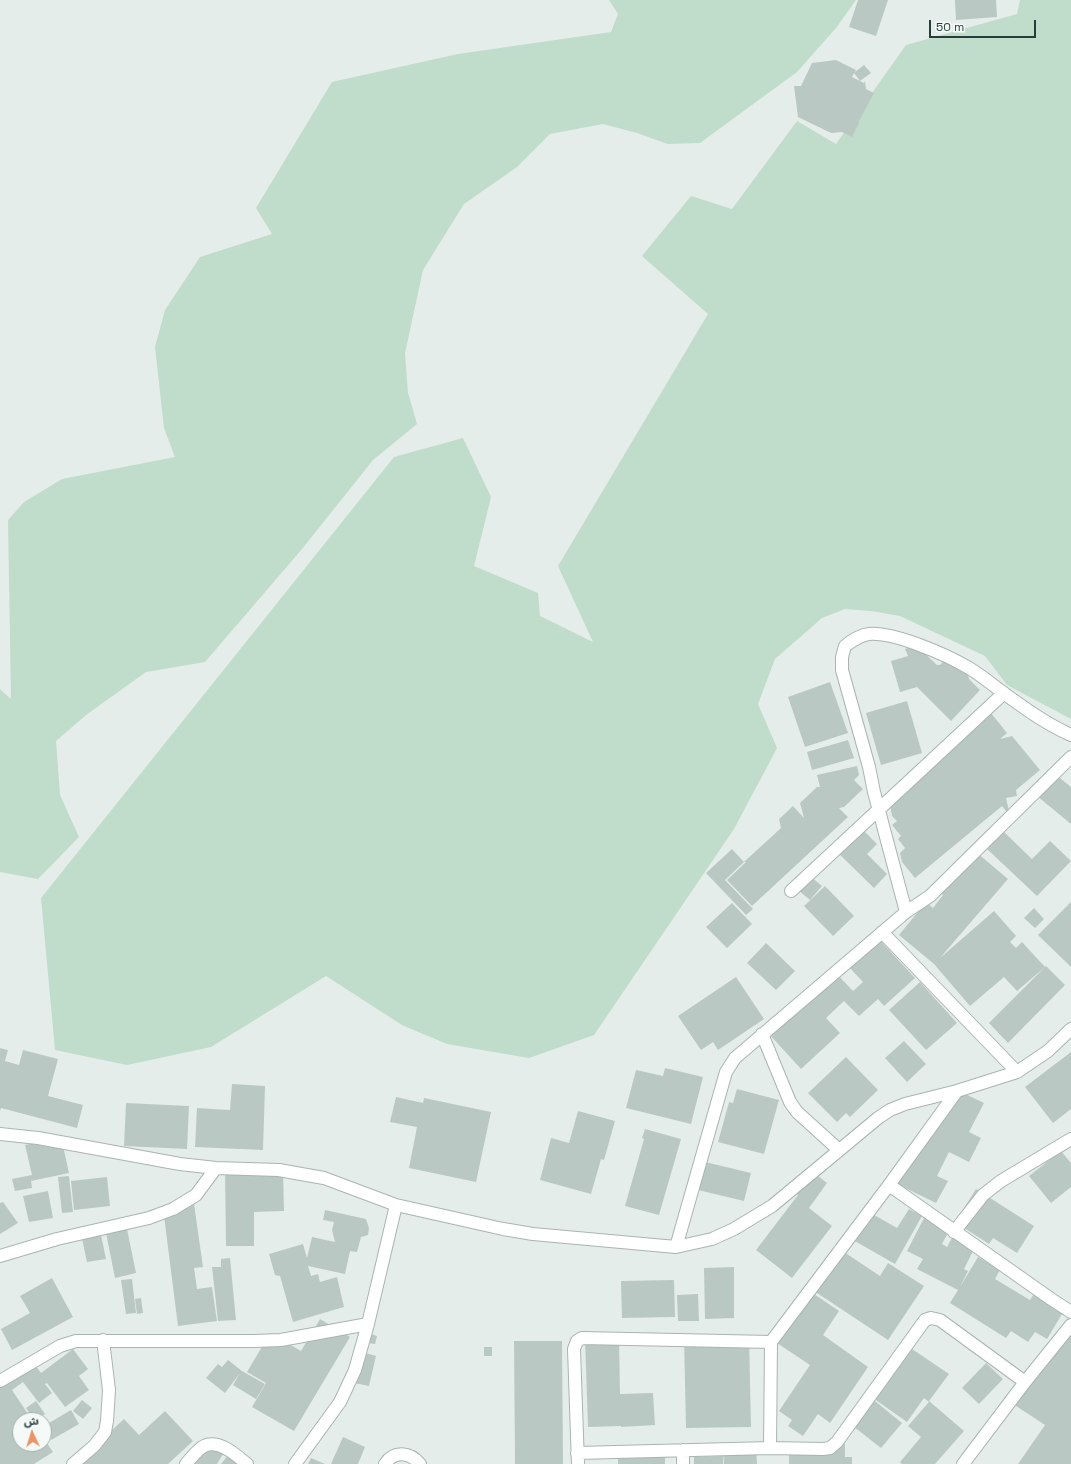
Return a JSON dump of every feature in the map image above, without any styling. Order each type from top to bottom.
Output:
[{"type":"street","points":[[906,912],[874,792],[869,766],[842,670],[842,657],[845,646],[858,637],[869,634],[880,634],[902,639],[938,653],[970,668],[1025,709],[1071,735]]},
{"type":"street","points":[[791,891],[879,811],[1004,693]]},
{"type":"street","points":[[676,1247],[726,1072],[735,1058],[906,912],[930,896],[1071,757]]},
{"type":"street","points":[[882,932],[1017,1072]]},
{"type":"street","points":[[0,1134],[38,1138],[180,1164],[216,1168],[279,1170],[324,1178],[396,1205],[503,1229],[533,1234],[676,1247],[712,1239],[750,1220],[772,1206],[878,1118],[890,1110],[905,1104],[957,1091],[1017,1072],[1048,1051],[1071,1029]]},
{"type":"street","points":[[762,1034],[790,1102],[797,1112],[839,1150]]},
{"type":"street","points":[[770,1448],[772,1342],[957,1091]]},
{"type":"street","points":[[954,1232],[989,1190],[1001,1181],[1071,1139]]},
{"type":"street","points":[[0,1256],[57,1239],[149,1218],[173,1209],[196,1195],[216,1168]]},
{"type":"street","points":[[889,1185],[954,1232],[1071,1312]]},
{"type":"street","points":[[295,1464],[340,1402],[355,1370],[368,1324],[396,1205]]},
{"type":"street","points":[[772,1342],[582,1338],[577,1341],[574,1349],[578,1459],[683,1450],[830,1448],[837,1442],[925,1320],[932,1318],[940,1320],[1025,1382]]},
{"type":"street","points":[[0,1381],[60,1346],[76,1341],[254,1342],[281,1340],[368,1324]]},
{"type":"street","points":[[963,1464],[1025,1382],[1071,1325]]},
{"type":"street","points":[[73,1464],[94,1446],[105,1432],[109,1390],[103,1340]]},
{"type":"street","points":[[186,1464],[203,1446],[217,1444],[235,1454],[247,1464]]},
{"type":"street","points":[[683,1450],[684,1464]]},
{"type":"street","points":[[385,1464],[399,1453],[410,1456],[420,1464]]},
{"type":"green space","points":[[609,0],[856,0],[836,28],[797,72],[700,143],[668,144],[637,133],[603,124],[550,134],[517,167],[464,204],[423,270],[405,353],[408,393],[417,424],[373,460],[302,549],[205,662],[146,672],[86,715],[56,741],[60,795],[79,837],[38,879],[0,872],[0,689],[11,699],[8,520],[24,502],[62,479],[175,457],[164,428],[155,347],[165,310],[200,257],[272,234],[256,208],[332,82],[458,54],[611,32],[618,14]]},
{"type":"green space","points":[[1020,0],[1071,0],[1071,719],[1007,685],[985,656],[900,616],[871,611],[845,609],[822,618],[775,659],[758,704],[777,748],[734,829],[594,1035],[529,1058],[447,1044],[402,1025],[326,976],[211,1047],[127,1065],[55,1050],[41,898],[394,457],[463,438],[491,497],[474,566],[538,593],[540,616],[593,642],[558,566],[708,314],[642,256],[691,196],[732,209],[797,121],[836,144],[906,45],[1017,14]]},
{"type":"building","points":[[858,0],[888,0],[876,36],[849,27]]},
{"type":"building","points":[[955,0],[996,0],[997,17],[956,20]]},
{"type":"building","points":[[836,60],[856,70],[855,72],[864,65],[871,73],[860,81],[864,83],[865,81],[866,89],[874,93],[852,137],[842,132],[831,133],[798,117],[794,86],[801,86],[812,63]],"holes":[[[854,73],[860,81],[852,77]]]},
{"type":"building","points":[[916,645],[937,665],[940,665],[948,656],[968,675],[969,679],[980,690],[951,721],[917,687],[900,692],[891,661],[908,656],[905,649]]},
{"type":"building","points":[[830,682],[848,733],[805,747],[788,697]]},
{"type":"building","points":[[907,701],[922,753],[881,765],[866,713]]},
{"type":"building","points":[[987,708],[1007,733],[1000,739],[1012,736],[1040,770],[1016,790],[1017,796],[1006,798],[1009,811],[1007,818],[1006,811],[1002,806],[915,878],[902,862],[900,853],[905,848],[898,839],[901,836],[892,825],[897,821],[892,816],[888,795]]},
{"type":"building","points":[[848,740],[854,758],[812,770],[807,752]]},
{"type":"building","points":[[857,766],[859,775],[854,780],[863,789],[844,807],[839,808],[848,817],[752,906],[727,880],[746,862],[744,862],[781,828],[779,819],[793,806],[804,818],[800,803],[817,787],[820,787],[817,775]]},
{"type":"building","points":[[1055,774],[1071,787],[1071,824],[1037,796]]},
{"type":"building","points":[[857,824],[877,844],[867,854],[887,874],[874,888],[833,848]]},
{"type":"building","points":[[1004,832],[1032,859],[1050,841],[1071,861],[1037,896],[987,849]]},
{"type":"building","points":[[732,849],[744,862],[725,880],[753,909],[746,915],[706,873]]},
{"type":"building","points":[[976,852],[1008,879],[940,958],[994,911],[1016,936],[1010,942],[1016,948],[1022,942],[1045,967],[1017,991],[1004,977],[970,1006],[934,964],[899,935],[926,902],[933,908],[943,895],[941,893]]},
{"type":"building","points":[[810,876],[822,886],[810,900],[798,890]]},
{"type":"building","points":[[825,886],[854,916],[833,936],[804,906]]},
{"type":"building","points":[[1071,902],[1071,967],[1038,935]]},
{"type":"building","points":[[732,903],[752,924],[727,948],[706,927]]},
{"type":"building","points":[[1034,908],[1044,919],[1035,928],[1024,918]]},
{"type":"building","points":[[877,937],[915,978],[884,1006],[878,999],[859,1016],[844,1001],[826,1018],[840,1033],[801,1069],[769,1034],[836,973],[853,991],[863,982],[847,965]]},
{"type":"building","points":[[766,943],[795,971],[776,990],[747,963]]},
{"type":"building","points":[[1046,966],[1065,985],[1008,1043],[989,1023]]},
{"type":"building","points":[[736,977],[764,1019],[718,1050],[713,1042],[701,1050],[678,1016]]},
{"type":"building","points":[[920,982],[957,1023],[926,1050],[889,1010]]},
{"type":"building","points":[[904,1041],[926,1064],[907,1082],[885,1058]]},
{"type":"building","points":[[0,1048],[8,1050],[5,1061],[19,1065],[23,1050],[58,1059],[48,1096],[83,1105],[77,1128],[1,1108],[0,1111]]},
{"type":"building","points":[[1071,1052],[1071,1109],[1053,1123],[1025,1087]]},
{"type":"building","points":[[846,1057],[878,1090],[850,1117],[846,1113],[837,1122],[808,1093]]},
{"type":"building","points":[[665,1068],[703,1077],[691,1124],[626,1108],[636,1070],[663,1076]]},
{"type":"building","points":[[232,1084],[265,1086],[263,1150],[195,1147],[197,1108],[230,1110]]},
{"type":"building","points":[[737,1089],[779,1100],[764,1154],[718,1142],[729,1102],[733,1103]]},
{"type":"building","points":[[959,1091],[984,1103],[969,1132],[981,1138],[969,1162],[949,1152],[937,1176],[948,1181],[936,1203],[897,1184],[924,1130],[934,1135],[945,1113],[948,1115]]},
{"type":"building","points":[[396,1097],[423,1103],[424,1098],[491,1112],[476,1182],[409,1168],[417,1127],[390,1122]]},
{"type":"building","points":[[126,1103],[189,1106],[187,1149],[124,1146]]},
{"type":"building","points":[[578,1111],[615,1121],[604,1160],[601,1159],[591,1194],[540,1180],[551,1138],[569,1143]]},
{"type":"building","points":[[645,1129],[681,1139],[659,1215],[625,1206],[644,1139],[642,1138]]},
{"type":"building","points":[[61,1137],[69,1173],[31,1181],[32,1188],[15,1191],[12,1179],[32,1175],[25,1145]]},
{"type":"building","points":[[1061,1151],[1071,1163],[1071,1187],[1051,1203],[1029,1176]]},
{"type":"building","points":[[705,1162],[751,1173],[744,1201],[698,1190]]},
{"type":"building","points":[[225,1168],[283,1173],[284,1211],[254,1212],[254,1246],[226,1246]]},
{"type":"building","points":[[812,1171],[827,1183],[809,1208],[832,1226],[792,1278],[756,1250],[798,1195],[795,1193]]},
{"type":"building","points":[[69,1176],[73,1212],[62,1213],[58,1177]]},
{"type":"building","points":[[107,1177],[110,1206],[74,1210],[71,1181]]},
{"type":"building","points":[[976,1189],[1034,1226],[1017,1253],[993,1238],[989,1244],[955,1222]]},
{"type":"building","points":[[48,1191],[53,1218],[29,1222],[23,1196]]},
{"type":"building","points":[[3,1202],[18,1223],[0,1234],[0,1203]]},
{"type":"building","points":[[194,1204],[203,1267],[194,1268],[197,1289],[212,1287],[217,1321],[178,1326],[163,1208]]},
{"type":"building","points":[[909,1209],[922,1216],[895,1264],[853,1240],[869,1212],[897,1228]]},
{"type":"building","points":[[325,1210],[366,1219],[369,1228],[368,1235],[361,1237],[357,1252],[350,1251],[345,1274],[308,1266],[311,1276],[318,1274],[320,1282],[337,1277],[344,1307],[293,1322],[280,1276],[275,1275],[269,1254],[303,1244],[307,1258],[312,1237],[335,1242],[332,1230],[334,1222],[323,1220]]},
{"type":"building","points":[[926,1214],[951,1227],[942,1244],[947,1247],[953,1236],[975,1247],[964,1269],[968,1271],[960,1287],[978,1257],[1000,1270],[995,1279],[1030,1300],[1034,1294],[1065,1309],[1047,1339],[1035,1332],[1028,1342],[1011,1331],[1006,1338],[950,1303],[958,1290],[917,1269],[923,1259],[907,1251]]},
{"type":"building","points":[[125,1219],[136,1273],[115,1278],[104,1223]]},
{"type":"building","points":[[100,1230],[106,1259],[87,1262],[81,1234]]},
{"type":"building","points":[[841,1250],[880,1276],[888,1263],[924,1286],[888,1340],[814,1291]]},
{"type":"building","points":[[230,1258],[236,1320],[218,1321],[212,1267],[221,1267],[221,1259]]},
{"type":"building","points":[[734,1267],[734,1318],[705,1319],[704,1268]]},
{"type":"building","points":[[52,1278],[73,1317],[12,1350],[1,1329],[30,1313],[20,1296]]},
{"type":"building","points":[[132,1279],[136,1313],[126,1314],[121,1280]]},
{"type":"building","points":[[674,1280],[675,1317],[622,1318],[621,1281]]},
{"type":"building","points":[[811,1292],[839,1311],[823,1335],[868,1367],[830,1423],[818,1414],[803,1436],[788,1426],[792,1420],[779,1411],[810,1365],[777,1343]]},
{"type":"building","points":[[698,1294],[699,1321],[678,1321],[677,1295]]},
{"type":"building","points":[[141,1298],[143,1313],[137,1314],[135,1299]]},
{"type":"building","points":[[320,1319],[350,1337],[294,1431],[252,1407],[266,1383],[247,1372],[270,1333],[301,1351]]},
{"type":"building","points":[[1067,1319],[1071,1321],[1071,1464],[1018,1464],[1045,1425],[1010,1402]]},
{"type":"building","points":[[371,1334],[377,1336],[375,1344],[368,1343]]},
{"type":"building","points":[[749,1335],[751,1427],[686,1428],[684,1336]]},
{"type":"building","points":[[619,1337],[620,1394],[653,1393],[655,1425],[588,1427],[585,1338]]},
{"type":"building","points":[[514,1341],[562,1341],[563,1464],[515,1464]]},
{"type":"building","points":[[484,1347],[492,1347],[492,1356],[484,1356]]},
{"type":"building","points":[[909,1347],[949,1374],[929,1401],[964,1431],[935,1464],[902,1464],[900,1462],[921,1437],[908,1426],[929,1402],[924,1398],[907,1422],[873,1398]]},
{"type":"building","points":[[73,1349],[88,1369],[79,1376],[89,1390],[65,1407],[47,1383],[45,1384],[52,1393],[39,1403],[23,1382],[12,1390],[27,1412],[12,1412],[12,1452],[52,1452],[52,1451],[53,1452],[34,1464],[0,1464],[0,1386],[33,1362],[41,1373]]},
{"type":"building","points":[[362,1352],[376,1356],[369,1386],[354,1383]]},
{"type":"building","points":[[228,1360],[242,1371],[265,1384],[256,1399],[233,1385],[240,1373],[225,1393],[206,1378],[218,1364],[222,1367]]},
{"type":"building","points":[[986,1363],[1003,1379],[979,1404],[962,1388]]},
{"type":"building","points":[[870,1397],[902,1423],[881,1448],[849,1423]]},
{"type":"building","points":[[82,1400],[92,1408],[83,1419],[73,1411]]},
{"type":"building","points":[[36,1401],[44,1412],[29,1412],[26,1408]]},
{"type":"building","points":[[71,1410],[79,1424],[52,1439],[52,1421]]},
{"type":"building","points":[[165,1411],[193,1441],[168,1464],[75,1464],[124,1419],[139,1435]]},
{"type":"building","points":[[343,1437],[365,1447],[358,1464],[331,1464]]},
{"type":"building","points":[[204,1438],[225,1451],[217,1464],[187,1464]]},
{"type":"building","points":[[845,1444],[845,1457],[852,1457],[852,1464],[789,1464],[789,1445]]},
{"type":"building","points":[[665,1446],[665,1464],[618,1464],[618,1447]]},
{"type":"building","points":[[756,1448],[757,1464],[724,1464],[723,1449]]},
{"type":"building","points":[[228,1455],[242,1464],[221,1464]]},
{"type":"building","points":[[723,1456],[723,1464],[694,1464],[694,1457]]},
{"type":"building","points":[[311,1458],[325,1464],[308,1464]]}]
